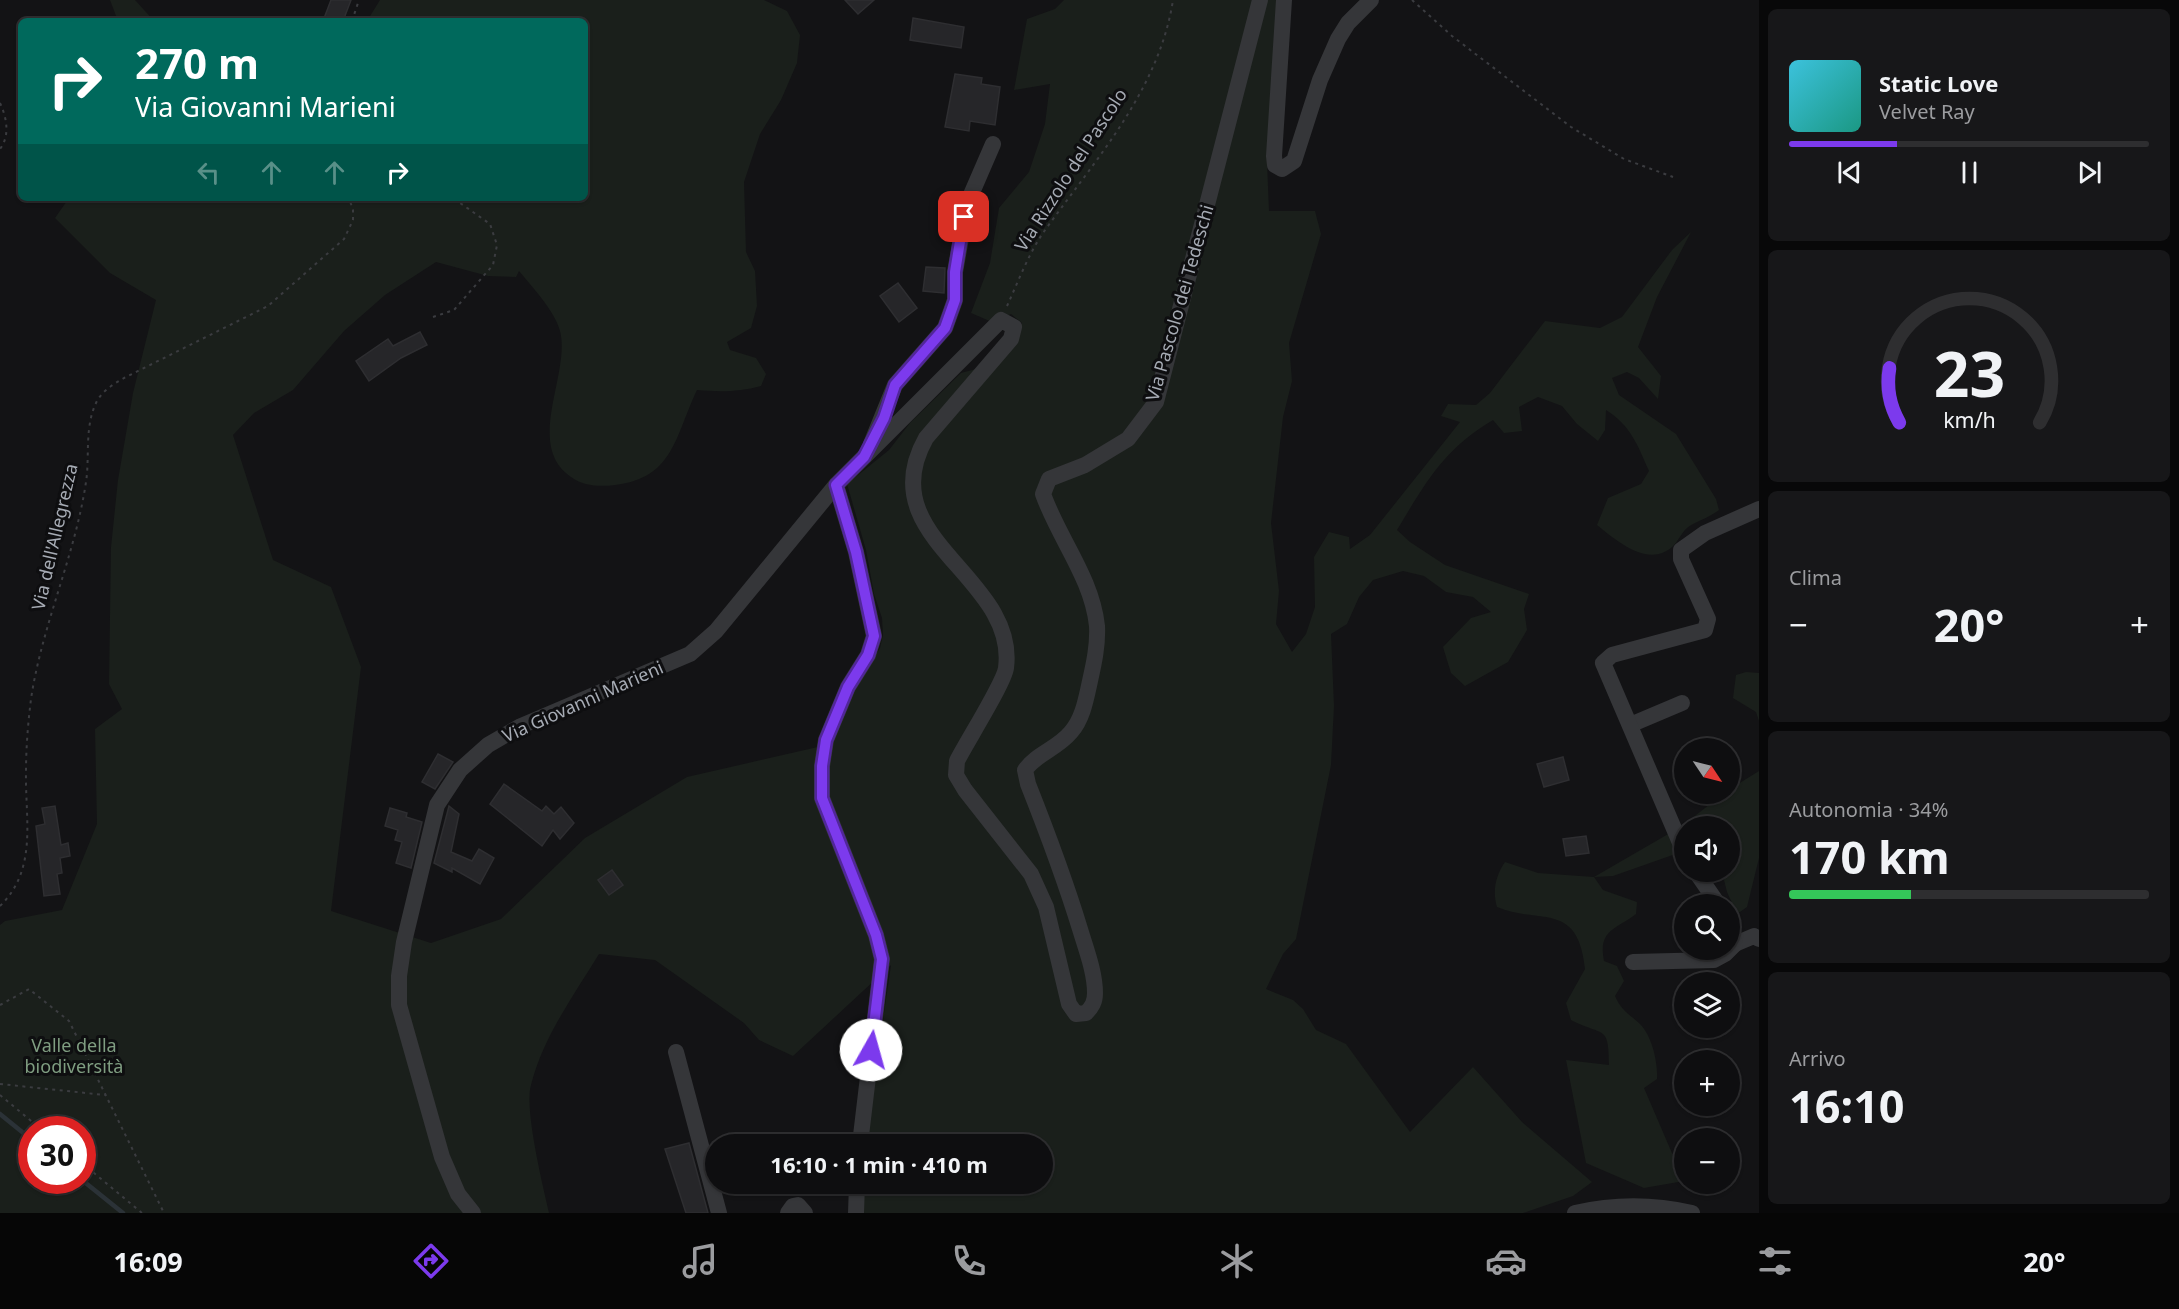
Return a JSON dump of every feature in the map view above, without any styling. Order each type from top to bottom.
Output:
[{"type":"street","name":"Via Pascolo dei Tedeschi","points":[[1001,320],[1014,327],[1011,339],[926,438],[916,464],[914,501],[926,527],[988,604],[1002,626],[1006,670],[957,761],[956,775],[965,790],[1031,874],[1046,907],[1069,1004],[1076,1014],[1086,1013],[1092,1006],[1095,995],[1093,977],[1065,879],[1028,784],[1025,770],[1033,758],[1056,748],[1072,731],[1085,706],[1096,653],[1097,626],[1082,574],[1043,494],[1049,479],[1085,465],[1128,440],[1156,402],[1260,0]]},
{"type":"street","points":[[1284,0],[1274,156],[1275,165],[1282,169],[1294,161],[1320,80],[1338,39],[1348,23],[1371,0]]},
{"type":"street","points":[[864,457],[884,418],[895,385],[945,328],[955,300],[955,272],[967,204],[993,144]]},
{"type":"street","name":"Via Giovanni Marieni","points":[[473,1213],[458,1194],[442,1157],[399,1005],[399,976],[404,942],[437,805],[460,770],[488,745],[521,726],[690,654],[716,631],[836,485],[1001,320]]},
{"type":"street","points":[[836,485],[856,552],[874,636],[868,655],[848,687],[826,740],[822,766],[822,798],[876,935],[882,959],[861,1134]]},
{"type":"street","points":[[1674,828],[1603,666],[1605,659],[1705,630],[1708,619],[1681,559],[1681,550],[1705,533],[1759,509]]},
{"type":"street","points":[[1630,725],[1682,703]]},
{"type":"street","points":[[1740,942],[1754,936],[1759,939]]},
{"type":"street","points":[[1634,962],[1714,960]]},
{"type":"street","points":[[676,1052],[719,1213]]},
{"type":"street","points":[[856,1213],[857,1194]]},
{"type":"street","points":[[788,1213],[793,1206],[798,1205],[805,1213]]},
{"type":"street","points":[[1575,1213],[1602,1207],[1637,1206],[1692,1213]]},
{"type":"path","points":[[353,18],[359,0]]},
{"type":"path","name":"Via Rizzolo del Pascolo","points":[[1001,320],[1042,234],[1077,190],[1123,124],[1153,63],[1173,0]]},
{"type":"path","points":[[1412,0],[1469,49],[1571,127],[1624,159],[1673,177]]},
{"type":"path","points":[[0,103],[5,114],[7,131],[0,149]]},
{"type":"path","name":"Via dell'Allegrezza","points":[[0,906],[10,896],[26,856],[28,830],[26,772],[31,700],[40,653],[86,482],[90,419],[98,400],[110,386],[124,378],[268,306],[344,239],[353,220],[353,210],[349,201]]},
{"type":"path","points":[[433,317],[454,310],[493,265],[497,245],[490,224],[457,201]]},
{"type":"path","points":[[0,1005],[29,989],[69,1020],[164,1213]]},
{"type":"path","points":[[0,1084],[105,1095]]},
{"type":"path","points":[[0,1095],[25,1116]]},
{"type":"path","points":[[96,1175],[142,1213]]},
{"type":"green space","points":[[110,0],[135,0],[151,18],[117,18]]},
{"type":"green space","name":"Valle della biodiversità","points":[[380,0],[764,0],[787,11],[800,35],[797,63],[781,100],[760,134],[744,182],[746,252],[755,271],[757,306],[751,328],[727,342],[730,350],[756,358],[766,374],[761,386],[753,388],[729,391],[697,390],[670,452],[650,474],[635,481],[603,486],[586,484],[571,477],[557,463],[551,447],[552,408],[562,348],[560,331],[553,315],[519,271],[516,277],[488,276],[436,262],[385,295],[344,331],[293,390],[254,413],[233,435],[273,560],[331,587],[361,667],[331,911],[431,943],[501,919],[585,838],[687,777],[831,744],[857,686],[880,648],[883,635],[882,618],[874,594],[866,550],[847,484],[889,450],[910,423],[961,373],[994,364],[1019,336],[1022,323],[1011,314],[992,322],[971,313],[990,263],[999,208],[1029,172],[1045,124],[1050,84],[1014,90],[1027,19],[1055,9],[1064,0],[1280,0],[1267,162],[1269,211],[1315,211],[1321,234],[1289,343],[1292,381],[1283,417],[1271,523],[1279,591],[1276,624],[1292,652],[1306,634],[1315,607],[1314,557],[1329,532],[1349,537],[1350,549],[1370,535],[1460,422],[1441,416],[1448,404],[1476,405],[1490,393],[1545,321],[1600,328],[1622,317],[1672,250],[1691,232],[1657,297],[1638,347],[1661,376],[1658,399],[1639,378],[1627,372],[1612,378],[1619,395],[1676,434],[1716,499],[1719,510],[1687,528],[1672,547],[1663,553],[1653,555],[1623,545],[1597,525],[1608,498],[1641,484],[1649,471],[1637,444],[1627,429],[1622,422],[1606,410],[1605,430],[1598,441],[1577,424],[1562,406],[1538,397],[1519,407],[1522,431],[1504,433],[1493,420],[1476,431],[1449,455],[1427,482],[1397,530],[1410,542],[1445,565],[1529,594],[1524,609],[1527,630],[1508,662],[1465,686],[1451,673],[1443,647],[1471,618],[1491,612],[1473,597],[1446,592],[1424,576],[1403,571],[1373,580],[1359,597],[1347,624],[1331,634],[1334,706],[1331,765],[1296,939],[1283,954],[1266,989],[1293,1000],[1303,1009],[1316,1030],[1346,1044],[1410,1132],[1473,1067],[1522,1122],[1592,1182],[1573,1196],[1523,1213],[863,1213],[864,1194],[1053,1194],[1053,1134],[866,1134],[891,965],[793,1056],[759,1040],[744,1023],[655,960],[599,954],[551,1033],[531,1085],[532,1129],[549,1213],[0,1213],[0,925],[5,921],[62,910],[97,824],[95,729],[122,709],[109,684],[111,547],[118,480],[133,393],[156,300],[110,273],[55,218],[67,201],[588,201],[588,18],[369,18]]},
{"type":"green space","points":[[1746,672],[1759,673],[1759,721],[1756,712],[1733,698],[1736,675]]},
{"type":"green space","points":[[1759,771],[1759,858],[1747,907],[1740,912],[1740,894],[1728,894],[1724,882],[1740,882],[1740,816],[1695,816],[1710,804],[1740,804],[1740,783]]},
{"type":"green space","points":[[1674,831],[1674,855],[1613,876],[1594,877]]},
{"type":"green space","points":[[1505,862],[1538,873],[1594,877],[1603,890],[1637,902],[1636,914],[1606,937],[1603,951],[1604,961],[1617,966],[1624,981],[1615,996],[1617,1001],[1640,1024],[1651,1042],[1657,1079],[1644,1088],[1674,1158],[1674,1183],[1644,1188],[1586,1163],[1566,1060],[1609,1065],[1609,1052],[1608,1043],[1602,1033],[1571,1020],[1566,1003],[1585,969],[1581,948],[1574,933],[1566,924],[1555,919],[1497,907],[1495,895],[1499,872]]},
{"type":"building","points":[[331,0],[351,0],[344,18],[324,18]]},
{"type":"building","points":[[845,0],[874,0],[858,14]]},
{"type":"building","points":[[913,18],[964,27],[961,48],[910,40]]},
{"type":"building","points":[[955,74],[982,78],[981,84],[1000,87],[995,125],[970,121],[969,131],[945,127]]},
{"type":"building","points":[[926,267],[945,268],[944,293],[923,291]]},
{"type":"building","points":[[898,283],[917,308],[899,322],[880,296]]},
{"type":"building","points":[[420,332],[427,345],[401,358],[369,381],[356,361],[388,339],[393,346]]},
{"type":"building","points":[[438,754],[453,762],[435,789],[422,782]]},
{"type":"building","points":[[1563,757],[1569,780],[1544,787],[1537,764]]},
{"type":"building","points":[[504,784],[542,811],[546,806],[554,814],[561,807],[574,823],[560,839],[553,830],[542,846],[490,804]]},
{"type":"building","points":[[55,806],[61,845],[68,843],[70,856],[60,858],[62,873],[57,874],[60,894],[44,896],[36,826],[45,824],[42,808]]},
{"type":"building","points":[[449,806],[459,814],[451,852],[472,861],[479,849],[494,858],[480,884],[452,868],[452,872],[434,863]]},
{"type":"building","points":[[390,808],[407,813],[406,817],[422,822],[411,868],[396,863],[402,842],[395,840],[398,830],[385,826]]},
{"type":"building","points":[[1586,836],[1589,853],[1566,856],[1563,839]]},
{"type":"building","points":[[612,870],[623,885],[609,895],[598,880]]},
{"type":"building","points":[[689,1143],[708,1213],[686,1213],[665,1149]]},
{"type":"waterway","points":[[0,1114],[18,1129]]},
{"type":"waterway","points":[[96,1191],[123,1213]]},
{"type":"route","points":[[871,1050],[882,959],[876,935],[822,798],[822,766],[826,740],[848,687],[868,655],[874,636],[856,552],[836,485],[864,457],[884,418],[895,385],[945,328],[955,300],[955,272],[964,217]]}]
